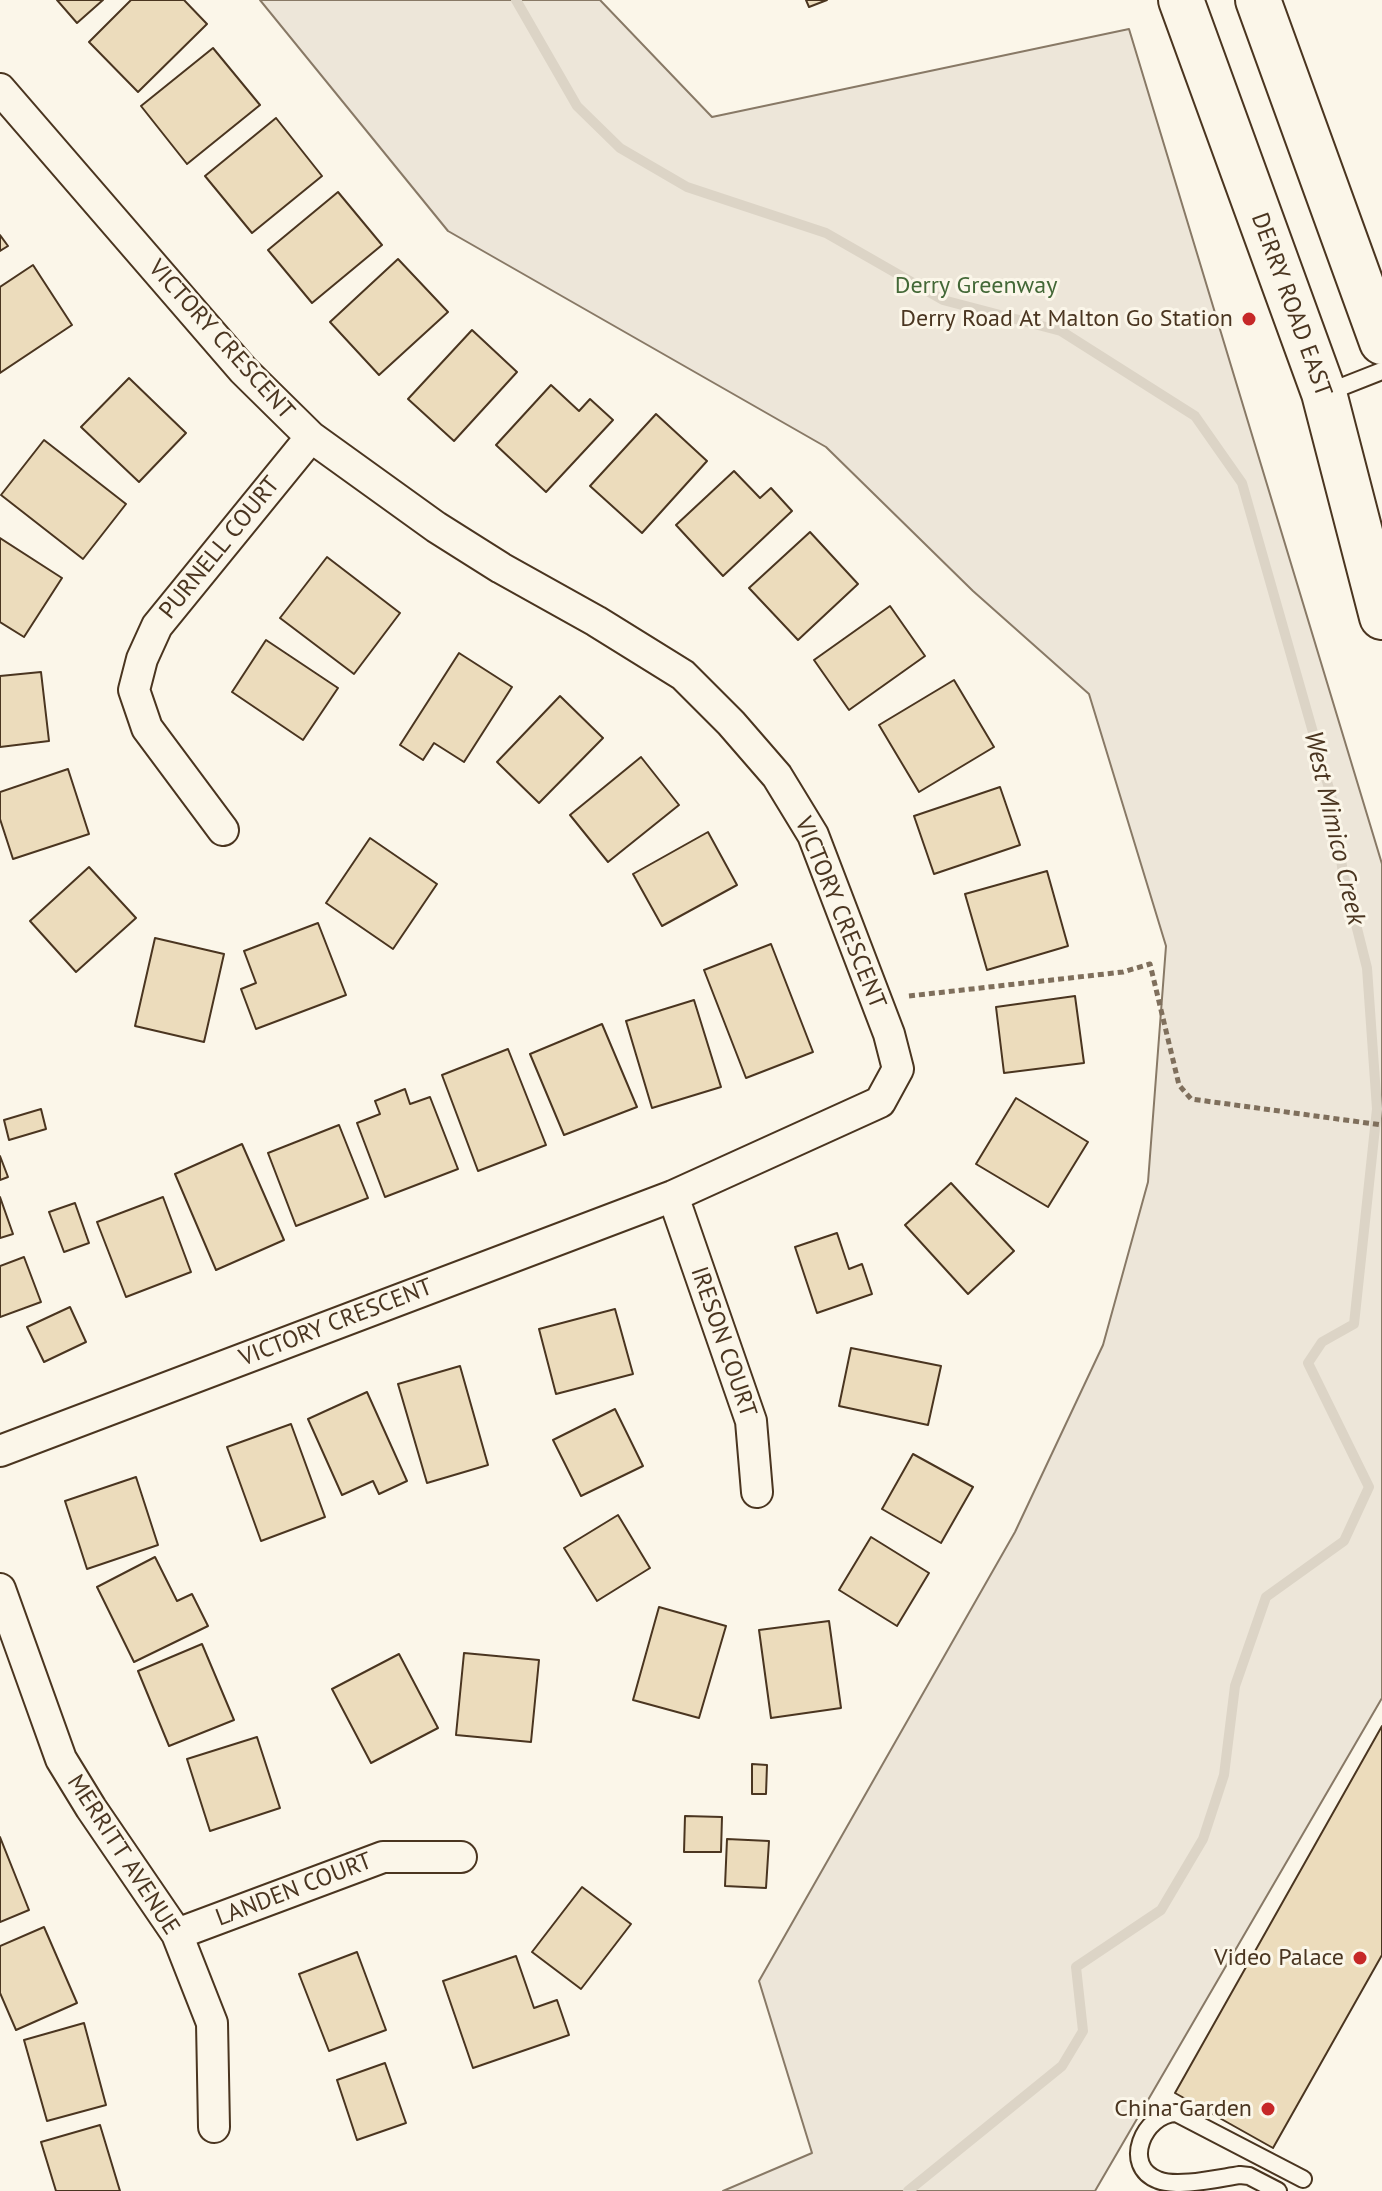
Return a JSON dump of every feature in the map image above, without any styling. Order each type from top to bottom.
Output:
[{"type":"main road","name":"DERRY ROAD EAST","points":[[1181,0],[1324,393],[1382,617]]},
{"type":"main road","points":[[1258,0],[1382,342]]},
{"type":"street","name":"VICTORY CRESCENT","points":[[0,89],[243,370],[311,437],[436,527],[683,675],[731,723],[777,776],[813,835],[889,1034],[898,1069],[880,1102],[673,1196],[0,1451]]},
{"type":"street","name":"PURNELL COURT","points":[[223,830],[147,728],[134,690],[142,659],[157,626],[311,437]]},
{"type":"street","name":"IRESON COURT","points":[[673,1196],[751,1421],[757,1492]]},
{"type":"street","name":"MERRITT AVENUE","points":[[0,1589],[61,1759],[177,1934],[212,2023],[214,2127]]},
{"type":"street","name":"LANDEN COURT","points":[[177,1934],[383,1857],[461,1857]]},
{"type":"lane","points":[[1324,393],[1382,371]]},
{"type":"lane","points":[[1278,2191],[1249,2176],[1240,2175],[1161,2182],[1148,2176],[1141,2166],[1138,2154],[1142,2138],[1152,2124],[1166,2113],[1176,2113],[1303,2179]]},
{"type":"path","points":[[876,1000],[1123,972],[1150,964],[1179,1085],[1191,1099],[1382,1125]]},
{"type":"green space","name":"Derry Greenway","points":[[260,0],[600,0],[712,117],[1129,29],[1382,864],[1382,1698],[1095,2191],[723,2191],[812,2153],[759,1981],[1015,1532],[1103,1345],[1148,1182],[1166,946],[1089,694],[973,591],[826,447],[448,231]]},
{"type":"building","points":[[57,0],[103,0],[77,23]]},
{"type":"building","points":[[131,0],[184,0],[207,24],[138,92],[89,42]]},
{"type":"building","points":[[806,0],[827,0],[809,7]]},
{"type":"building","points":[[213,48],[260,105],[187,164],[141,106]]},
{"type":"building","points":[[276,118],[322,176],[252,233],[205,176]]},
{"type":"building","points":[[338,192],[382,245],[312,303],[268,250]]},
{"type":"building","points":[[0,235],[8,246],[0,251]]},
{"type":"building","points":[[398,259],[448,312],[379,375],[330,322]]},
{"type":"building","points":[[33,265],[72,325],[0,373],[0,287]]},
{"type":"building","points":[[472,330],[517,372],[454,441],[408,399]]},
{"type":"building","points":[[129,378],[186,433],[139,482],[81,427]]},
{"type":"building","points":[[551,385],[579,411],[590,399],[613,420],[546,492],[496,445]]},
{"type":"building","points":[[656,414],[707,461],[642,533],[590,486]]},
{"type":"building","points":[[44,440],[126,504],[83,559],[1,495]]},
{"type":"building","points":[[734,471],[760,498],[771,488],[792,511],[723,576],[676,525]]},
{"type":"building","points":[[810,532],[858,584],[798,640],[749,588]]},
{"type":"building","points":[[0,538],[62,578],[24,637],[0,622]]},
{"type":"building","points":[[327,557],[400,613],[354,674],[280,618]]},
{"type":"building","points":[[890,606],[925,656],[849,710],[814,660]]},
{"type":"building","points":[[266,640],[338,688],[303,740],[232,692]]},
{"type":"building","points":[[459,653],[512,687],[464,762],[434,743],[423,760],[400,745]]},
{"type":"building","points":[[41,672],[49,741],[0,747],[0,676]]},
{"type":"building","points":[[954,680],[994,747],[919,792],[879,725]]},
{"type":"building","points":[[560,696],[603,738],[539,803],[497,762]]},
{"type":"building","points":[[641,757],[679,805],[608,862],[570,815]]},
{"type":"building","points":[[68,769],[89,834],[13,859],[0,819],[0,792]]},
{"type":"building","points":[[1000,787],[1020,845],[934,874],[914,816]]},
{"type":"building","points":[[708,832],[737,885],[662,926],[633,874]]},
{"type":"building","points":[[370,838],[437,884],[393,949],[326,903]]},
{"type":"building","points":[[89,867],[136,918],[76,972],[30,921]]},
{"type":"building","points":[[1047,871],[1068,946],[987,970],[965,894]]},
{"type":"building","points":[[318,923],[346,995],[256,1029],[241,989],[256,983],[244,951]]},
{"type":"building","points":[[155,938],[224,954],[204,1042],[135,1026]]},
{"type":"building","points":[[771,944],[813,1052],[746,1078],[704,970]]},
{"type":"building","points":[[1075,996],[1084,1063],[1004,1073],[996,1007]]},
{"type":"building","points":[[694,1000],[721,1087],[652,1108],[626,1021]]},
{"type":"building","points":[[602,1024],[637,1107],[564,1135],[530,1054]]},
{"type":"building","points":[[508,1049],[546,1145],[478,1171],[442,1075]]},
{"type":"building","points":[[405,1089],[410,1104],[430,1097],[458,1169],[385,1197],[357,1123],[380,1114],[375,1101]]},
{"type":"building","points":[[1016,1098],[1088,1142],[1048,1207],[976,1164]]},
{"type":"building","points":[[41,1109],[46,1129],[9,1140],[4,1120]]},
{"type":"building","points":[[339,1125],[368,1198],[296,1226],[268,1153]]},
{"type":"building","points":[[242,1144],[284,1240],[216,1270],[175,1174]]},
{"type":"building","points":[[0,1156],[8,1177],[0,1180]]},
{"type":"building","points":[[951,1183],[1014,1251],[968,1294],[905,1225]]},
{"type":"building","points":[[0,1197],[13,1234],[0,1238]]},
{"type":"building","points":[[163,1197],[191,1272],[126,1297],[97,1222]]},
{"type":"building","points":[[75,1203],[89,1243],[64,1252],[49,1212]]},
{"type":"building","points":[[837,1233],[849,1269],[862,1264],[872,1294],[817,1313],[795,1247]]},
{"type":"building","points":[[24,1257],[41,1302],[0,1317],[0,1266]]},
{"type":"building","points":[[70,1307],[86,1342],[44,1362],[27,1327]]},
{"type":"building","points":[[615,1309],[633,1374],[556,1394],[539,1329]]},
{"type":"building","points":[[851,1348],[941,1366],[928,1425],[839,1406]]},
{"type":"building","points":[[460,1366],[488,1465],[427,1483],[398,1384]]},
{"type":"building","points":[[367,1392],[407,1481],[379,1494],[373,1481],[342,1495],[308,1419]]},
{"type":"building","points":[[615,1409],[643,1466],[581,1496],[553,1440]]},
{"type":"building","points":[[291,1424],[325,1517],[261,1541],[227,1447]]},
{"type":"building","points":[[913,1454],[973,1487],[941,1543],[882,1509]]},
{"type":"building","points":[[136,1477],[158,1545],[87,1569],[65,1501]]},
{"type":"building","points":[[618,1515],[650,1568],[597,1601],[564,1548]]},
{"type":"building","points":[[871,1537],[929,1573],[897,1626],[839,1590]]},
{"type":"building","points":[[155,1557],[177,1601],[192,1594],[208,1626],[134,1662],[97,1587]]},
{"type":"building","points":[[659,1607],[726,1626],[699,1718],[633,1700]]},
{"type":"building","points":[[829,1621],[841,1708],[771,1718],[759,1630]]},
{"type":"building","points":[[202,1644],[234,1720],[169,1746],[138,1671]]},
{"type":"building","points":[[464,1653],[539,1660],[531,1742],[456,1735]]},
{"type":"building","points":[[399,1654],[438,1728],[371,1763],[332,1689]]},
{"type":"building","points":[[1382,1726],[1382,1955],[1273,2148],[1175,2093]]},
{"type":"building","points":[[257,1737],[280,1808],[210,1831],[187,1759]]},
{"type":"building","points":[[752,1764],[767,1765],[766,1794],[752,1794]]},
{"type":"building","points":[[685,1816],[722,1817],[721,1852],[684,1852]]},
{"type":"building","points":[[0,1837],[29,1910],[0,1922]]},
{"type":"building","points":[[727,1839],[769,1841],[766,1888],[725,1886]]},
{"type":"building","points":[[582,1887],[631,1924],[581,1989],[532,1952]]},
{"type":"building","points":[[44,1927],[77,2003],[16,2030],[0,1993],[0,1946]]},
{"type":"building","points":[[357,1952],[386,2030],[329,2051],[299,1974]]},
{"type":"building","points":[[516,1956],[534,2008],[557,2000],[569,2035],[473,2068],[443,1981]]},
{"type":"building","points":[[84,2023],[106,2105],[47,2121],[24,2040]]},
{"type":"building","points":[[385,2063],[406,2123],[357,2140],[337,2080]]},
{"type":"building","points":[[100,2125],[120,2191],[56,2191],[41,2142]]},
{"type":"waterway","name":"West Mimico Creek","points":[[516,0],[577,106],[620,148],[687,187],[826,233],[943,300],[1061,331],[1195,416],[1242,483],[1332,799],[1343,873],[1367,968],[1377,1109],[1354,1324],[1322,1342],[1308,1363],[1369,1487],[1344,1541],[1266,1597],[1235,1686],[1224,1775],[1203,1839],[1161,1910],[1076,1967],[1083,2031],[1062,2066],[908,2191]]},
{"type":"place","name":"Derry Road At Malton Go Station","points":[[1249,319]]},
{"type":"place","name":"Video Palace","points":[[1360,1958]]},
{"type":"place","name":"China Garden","points":[[1268,2109]]}]
